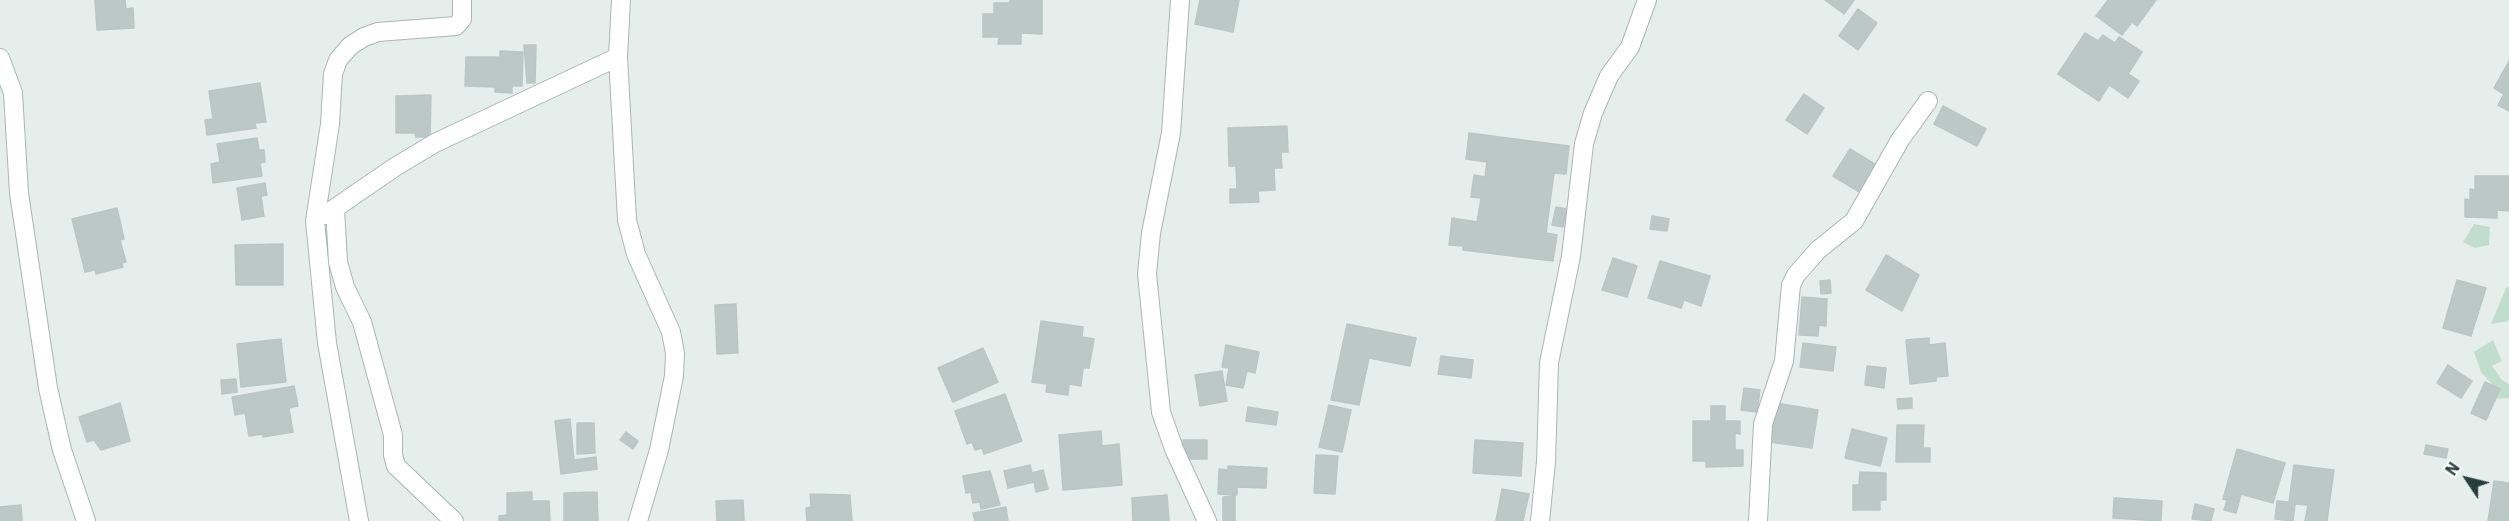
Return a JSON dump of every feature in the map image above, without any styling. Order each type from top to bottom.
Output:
[{"type":"street","points":[[359,521],[327,343],[315,221],[330,124],[333,74],[338,60],[350,46],[378,32],[456,26],[462,20],[462,0]]},
{"type":"street","points":[[621,0],[618,57],[627,220],[636,254],[671,332],[675,353],[675,376],[659,450],[638,521]]},
{"type":"street","points":[[1180,0],[1171,133],[1151,233],[1147,274],[1161,412],[1174,449],[1207,521]]},
{"type":"street","points":[[1540,521],[1546,462],[1549,363],[1571,256],[1584,144],[1593,113],[1609,76],[1630,47],[1647,0]]},
{"type":"street","points":[[315,221],[394,167],[435,143],[618,57]]},
{"type":"street","points":[[0,58],[13,93],[19,193],[48,388],[62,450],[86,521]]},
{"type":"street","points":[[1758,521],[1763,424],[1784,361],[1791,285],[1796,275],[1818,250],[1854,221],[1900,140],[1928,101]]},
{"type":"street","points":[[335,209],[338,262],[345,287],[362,322],[393,435],[393,455],[396,466],[454,521]]},
{"type":"green space","points":[[2474,224],[2490,227],[2489,245],[2475,248],[2463,242]]},
{"type":"green space","points":[[2509,286],[2509,321],[2491,324],[2506,288]]},
{"type":"green space","points":[[2493,340],[2502,361],[2492,366],[2502,380],[2509,384],[2509,398],[2492,399],[2493,385],[2481,372],[2474,352]]},
{"type":"building","points":[[95,0],[125,0],[126,9],[133,8],[134,28],[97,30]]},
{"type":"building","points":[[1010,0],[1042,0],[1042,34],[1021,33],[1021,44],[998,44],[999,37],[983,37],[983,14],[994,14],[994,3],[1010,3]]},
{"type":"building","points":[[1200,0],[1239,0],[1233,32],[1195,24]]},
{"type":"building","points":[[1825,0],[1854,0],[1844,14]]},
{"type":"building","points":[[2108,0],[2156,0],[2137,26],[2132,22],[2122,35],[2096,16]]},
{"type":"building","points":[[1858,9],[1877,23],[1858,50],[1839,36]]},
{"type":"building","points":[[2085,33],[2098,41],[2103,35],[2115,43],[2119,37],[2142,52],[2128,74],[2139,81],[2128,98],[2109,85],[2099,101],[2058,74]]},
{"type":"building","points":[[524,45],[536,45],[535,83],[527,83]]},
{"type":"building","points":[[500,51],[523,52],[522,86],[512,86],[512,93],[495,92],[495,87],[465,86],[466,57],[500,57]]},
{"type":"building","points":[[2509,61],[2509,111],[2498,105],[2504,94],[2494,88]]},
{"type":"building","points":[[260,83],[266,122],[255,123],[256,128],[207,135],[205,120],[213,119],[209,91]]},
{"type":"building","points":[[1804,94],[1824,108],[1807,134],[1786,120]]},
{"type":"building","points":[[431,95],[430,137],[416,137],[415,133],[396,133],[396,96]]},
{"type":"building","points":[[1943,106],[1986,129],[1977,146],[1934,124]]},
{"type":"building","points":[[1287,126],[1288,152],[1281,152],[1282,168],[1274,168],[1275,190],[1258,191],[1259,202],[1230,203],[1230,189],[1237,189],[1236,166],[1229,166],[1228,128]]},
{"type":"building","points":[[1469,133],[1569,146],[1566,174],[1554,173],[1546,233],[1557,235],[1553,261],[1463,250],[1463,246],[1449,245],[1452,218],[1477,222],[1481,198],[1471,197],[1474,175],[1485,177],[1487,162],[1466,159]]},
{"type":"building","points":[[257,138],[259,150],[264,150],[265,162],[260,163],[262,176],[213,183],[211,164],[220,162],[217,144]]},
{"type":"building","points":[[1850,149],[1878,166],[1861,193],[1833,176]]},
{"type":"building","points":[[2475,176],[2509,176],[2509,211],[2497,210],[2497,218],[2465,217],[2465,199],[2470,200],[2470,189],[2475,190]]},
{"type":"building","points":[[265,183],[267,195],[261,196],[264,216],[242,220],[237,188]]},
{"type":"building","points":[[1556,207],[1567,209],[1563,227],[1552,225]]},
{"type":"building","points":[[117,208],[124,239],[120,240],[126,262],[122,263],[123,267],[96,274],[95,270],[85,272],[72,219]]},
{"type":"building","points":[[1652,216],[1669,219],[1667,231],[1650,229]]},
{"type":"building","points":[[283,244],[283,285],[236,285],[235,245]]},
{"type":"building","points":[[1886,255],[1919,275],[1902,311],[1866,290]]},
{"type":"building","points":[[1613,258],[1637,266],[1627,297],[1602,290]]},
{"type":"building","points":[[1660,261],[1710,276],[1701,306],[1684,300],[1681,308],[1648,298]]},
{"type":"building","points":[[1830,280],[1831,293],[1821,294],[1820,281]]},
{"type":"building","points":[[2457,280],[2486,288],[2471,336],[2443,328]]},
{"type":"building","points":[[1802,297],[1827,299],[1826,326],[1819,325],[1818,336],[1799,335]]},
{"type":"building","points":[[736,304],[738,353],[717,354],[715,305]]},
{"type":"building","points":[[1041,321],[1083,327],[1082,337],[1094,339],[1089,368],[1083,368],[1081,386],[1069,384],[1068,395],[1046,392],[1047,384],[1032,382]]},
{"type":"building","points":[[1347,324],[1416,338],[1410,366],[1369,358],[1359,405],[1331,400]]},
{"type":"building","points":[[1929,338],[1929,345],[1945,343],[1948,376],[1936,377],[1936,381],[1910,384],[1906,340]]},
{"type":"building","points":[[281,339],[286,382],[241,387],[237,344]]},
{"type":"building","points":[[1803,343],[1836,347],[1833,371],[1800,367]]},
{"type":"building","points":[[1226,345],[1259,352],[1255,373],[1247,371],[1243,388],[1226,385],[1229,368],[1222,367]]},
{"type":"building","points":[[983,348],[998,382],[953,402],[938,368]]},
{"type":"building","points":[[1441,356],[1473,360],[1471,378],[1438,374]]},
{"type":"building","points":[[2448,365],[2472,381],[2461,398],[2437,383]]},
{"type":"building","points":[[1867,366],[1886,368],[1884,388],[1865,385]]},
{"type":"building","points":[[1222,371],[1227,401],[1200,406],[1195,375]]},
{"type":"building","points":[[236,379],[237,392],[222,394],[221,380]]},
{"type":"building","points":[[2485,382],[2500,389],[2486,420],[2471,413]]},
{"type":"building","points":[[294,386],[298,406],[289,408],[293,432],[263,437],[263,434],[249,436],[245,413],[235,415],[232,397]]},
{"type":"building","points":[[1744,388],[1760,390],[1757,412],[1741,410]]},
{"type":"building","points":[[1005,394],[1022,441],[984,454],[982,448],[975,450],[972,442],[967,444],[955,411]]},
{"type":"building","points":[[1912,398],[1912,408],[1898,409],[1897,399]]},
{"type":"building","points":[[120,403],[130,441],[101,450],[94,440],[87,442],[79,417]]},
{"type":"building","points":[[1776,403],[1818,410],[1812,448],[1770,442]]},
{"type":"building","points":[[1329,405],[1351,410],[1342,452],[1319,447]]},
{"type":"building","points":[[1711,406],[1725,406],[1725,421],[1740,421],[1740,434],[1735,433],[1735,450],[1743,450],[1743,466],[1706,467],[1706,461],[1693,461],[1693,421],[1711,421]]},
{"type":"building","points":[[1248,407],[1278,412],[1276,425],[1246,421]]},
{"type":"building","points":[[570,419],[574,460],[596,457],[597,469],[561,474],[555,421]]},
{"type":"building","points":[[577,423],[594,423],[595,453],[577,454]]},
{"type":"building","points":[[1897,425],[1924,425],[1923,448],[1930,448],[1930,462],[1896,462]]},
{"type":"building","points":[[1852,429],[1887,438],[1880,466],[1845,458]]},
{"type":"building","points":[[1101,431],[1102,446],[1119,444],[1122,485],[1063,490],[1059,435]]},
{"type":"building","points":[[626,432],[638,441],[633,449],[620,440]]},
{"type":"building","points":[[1183,440],[1207,440],[1207,459],[1183,459]]},
{"type":"building","points":[[1475,440],[1523,443],[1521,476],[1473,473]]},
{"type":"building","points":[[2426,445],[2448,449],[2446,458],[2424,454]]},
{"type":"building","points":[[2237,449],[2285,463],[2273,503],[2241,494],[2236,513],[2224,510],[2227,500],[2223,499]]},
{"type":"building","points":[[1316,455],[1338,456],[1335,494],[1314,493]]},
{"type":"building","points":[[1030,465],[1032,473],[1043,470],[1048,489],[1036,492],[1034,482],[1008,488],[1004,471]]},
{"type":"building","points":[[2294,465],[2334,470],[2327,521],[2305,521],[2308,505],[2295,504],[2293,521],[2275,519],[2277,501],[2289,502]]},
{"type":"building","points":[[1228,466],[1267,468],[1266,488],[1237,487],[1237,495],[1218,494],[1219,469],[1228,470]]},
{"type":"building","points":[[990,471],[1000,505],[981,509],[980,502],[973,503],[971,492],[966,493],[963,476]]},
{"type":"building","points":[[1860,472],[1886,473],[1886,500],[1880,500],[1880,510],[1853,510],[1853,485],[1859,485]]},
{"type":"building","points":[[2494,481],[2509,483],[2509,521],[2488,521]]},
{"type":"building","points":[[1502,489],[1529,494],[1523,521],[1496,521]]},
{"type":"building","points":[[532,492],[532,501],[549,501],[550,521],[499,521],[499,516],[507,515],[507,493]]},
{"type":"building","points":[[597,492],[598,521],[564,521],[564,493]]},
{"type":"building","points":[[810,494],[850,495],[852,521],[807,521],[806,508],[811,507]]},
{"type":"building","points":[[1167,495],[1169,521],[1133,521],[1132,498]]},
{"type":"building","points":[[1235,496],[1235,521],[1223,521],[1223,497]]},
{"type":"building","points":[[2114,498],[2162,501],[2161,521],[2113,518]]},
{"type":"building","points":[[743,500],[744,521],[717,521],[716,501]]},
{"type":"building","points":[[2195,504],[2214,509],[2211,521],[2192,519]]},
{"type":"building","points":[[21,505],[22,521],[0,521],[0,507]]},
{"type":"building","points":[[1006,507],[1008,521],[975,521],[973,513]]}]
